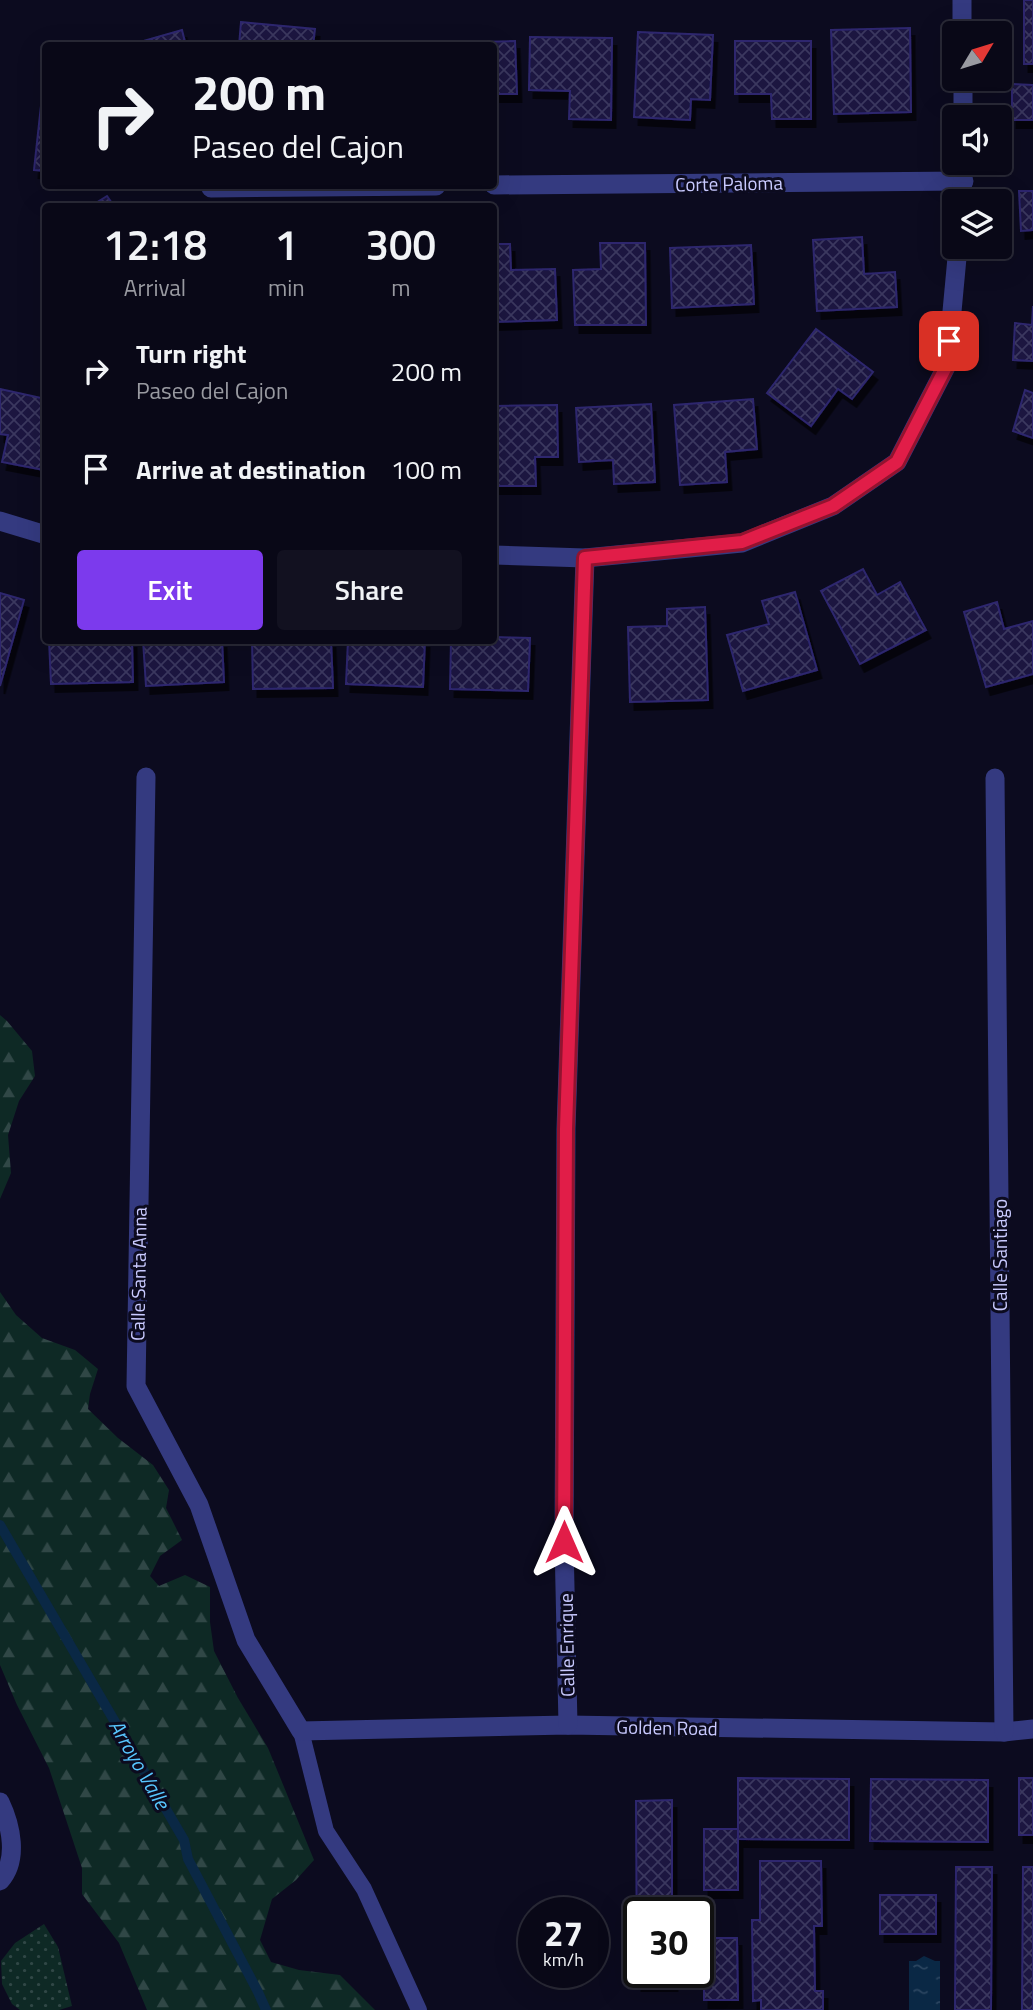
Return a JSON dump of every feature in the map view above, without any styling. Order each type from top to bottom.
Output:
[{"type":"street","points":[[962,0],[962,21]]},
{"type":"street","name":"Corte Paloma","points":[[497,185],[942,173]]},
{"type":"street","points":[[497,555],[585,558],[742,542],[833,506],[897,462],[947,365],[957,259]]},
{"type":"street","points":[[0,521],[42,534]]},
{"type":"street","name":"Calle Enrique","points":[[568,1725],[564,1542],[566,1129],[585,558]]},
{"type":"street","name":"Calle Santa Anna","points":[[146,778],[136,1386],[199,1505],[246,1640],[301,1731]]},
{"type":"street","name":"Calle Santiago","points":[[995,778],[1003,1732]]},
{"type":"street","name":"Golden Road","points":[[301,1731],[568,1725],[1003,1732],[1033,1730]]},
{"type":"street","points":[[0,1802],[13,1845],[5,1875],[0,1881]]},
{"type":"lane","points":[[301,1731],[326,1831],[363,1889],[419,2010]]},
{"type":"green space","points":[[0,1015],[32,1051],[35,1076],[19,1101],[8,1135],[11,1173],[0,1199]]},
{"type":"green space","points":[[0,1292],[16,1315],[42,1338],[75,1350],[98,1369],[88,1409],[118,1438],[153,1465],[169,1490],[166,1508],[182,1540],[160,1556],[150,1576],[159,1586],[185,1575],[210,1587],[210,1622],[214,1651],[268,1748],[314,1860],[296,1880],[272,1899],[260,1940],[271,1962],[299,1970],[340,1975],[375,2010],[147,2010],[119,1943],[82,1894],[82,1868],[49,1768],[0,1665]]},
{"type":"green space","points":[[44,1924],[58,1947],[72,2006],[59,2010],[20,2010],[12,2004],[2,1984],[1,1961],[15,1943]]},
{"type":"water","points":[[924,1956],[940,1961],[940,2010],[909,2010],[909,1961],[916,1961]]},
{"type":"building","points":[[1024,0],[1033,0],[1033,64],[1024,64]]},
{"type":"building","points":[[241,22],[315,29],[313,42],[239,42]]},
{"type":"building","points":[[910,28],[911,112],[834,114],[831,30]]},
{"type":"building","points":[[182,30],[185,42],[140,42]]},
{"type":"building","points":[[638,32],[713,35],[710,100],[691,99],[690,120],[634,117]]},
{"type":"building","points":[[530,37],[612,38],[611,120],[569,119],[570,91],[529,90]]},
{"type":"building","points":[[515,41],[517,94],[497,94],[497,42],[476,42]]},
{"type":"building","points":[[735,41],[811,41],[811,119],[772,119],[771,94],[735,94]]},
{"type":"building","points":[[1012,84],[1033,85],[1033,120],[1012,120]]},
{"type":"building","points":[[42,96],[42,171],[34,170]]},
{"type":"building","points":[[1019,191],[1033,191],[1033,230],[1021,231]]},
{"type":"building","points":[[107,196],[112,203],[96,203]]},
{"type":"building","points":[[862,237],[864,274],[895,272],[897,307],[817,311],[813,240]]},
{"type":"building","points":[[600,243],[645,243],[646,325],[575,325],[573,270],[601,269]]},
{"type":"building","points":[[497,244],[510,244],[511,270],[555,269],[557,320],[497,322]]},
{"type":"building","points":[[751,245],[754,304],[672,308],[670,248]]},
{"type":"building","points":[[1033,306],[1033,361],[1013,360],[1015,323],[1032,325]]},
{"type":"building","points":[[816,329],[873,372],[852,399],[838,389],[811,426],[767,393]]},
{"type":"building","points":[[0,389],[42,398],[42,470],[2,462],[8,435],[0,434]]},
{"type":"building","points":[[1025,390],[1033,393],[1033,438],[1013,431]]},
{"type":"building","points":[[753,399],[757,449],[725,452],[727,482],[680,485],[674,405]]},
{"type":"building","points":[[651,404],[655,482],[614,484],[613,460],[579,462],[576,408]]},
{"type":"building","points":[[557,405],[558,457],[535,457],[536,486],[497,486],[497,406]]},
{"type":"building","points":[[863,569],[877,595],[900,582],[926,630],[860,664],[821,591]]},
{"type":"building","points":[[795,592],[817,670],[743,691],[727,635],[769,624],[762,601]]},
{"type":"building","points":[[0,593],[24,600],[0,686]]},
{"type":"building","points":[[997,602],[1004,629],[1033,621],[1033,674],[986,687],[964,612]]},
{"type":"building","points":[[705,607],[708,700],[630,702],[628,627],[667,626],[667,609]]},
{"type":"building","points":[[497,637],[530,638],[528,691],[450,689],[451,644],[497,644]]},
{"type":"building","points":[[49,644],[132,644],[133,682],[51,684]]},
{"type":"building","points":[[143,644],[222,644],[224,682],[146,686]]},
{"type":"building","points":[[252,644],[331,644],[333,688],[253,689]]},
{"type":"building","points":[[348,644],[425,644],[423,687],[346,684]]},
{"type":"building","points":[[738,1778],[849,1779],[849,1840],[738,1839]]},
{"type":"building","points":[[1019,1778],[1033,1778],[1033,1835],[1019,1835]]},
{"type":"building","points":[[871,1779],[988,1780],[988,1842],[870,1841]]},
{"type":"building","points":[[672,1800],[672,1897],[637,1897],[636,1801]]},
{"type":"building","points":[[704,1829],[738,1829],[738,1890],[704,1890]]},
{"type":"building","points":[[760,1861],[821,1861],[822,1926],[814,1926],[815,1991],[823,1991],[823,2010],[761,2010],[761,2000],[753,2001],[752,1920],[760,1920]]},
{"type":"building","points":[[956,1867],[992,1867],[991,2010],[955,2010]]},
{"type":"building","points":[[1023,1867],[1033,1867],[1033,2010],[1022,2010]]},
{"type":"building","points":[[880,1895],[936,1895],[936,1934],[880,1934]]},
{"type":"building","points":[[714,1938],[737,1938],[738,2000],[704,2000],[704,1988],[714,1988]]},
{"type":"waterway","name":"Arroyo Valle","points":[[0,1525],[184,1840],[188,1859],[266,2010]]},
{"type":"route","points":[[564,1542],[566,1129],[585,558],[742,542],[833,506],[897,462],[947,365],[949,341]]}]
